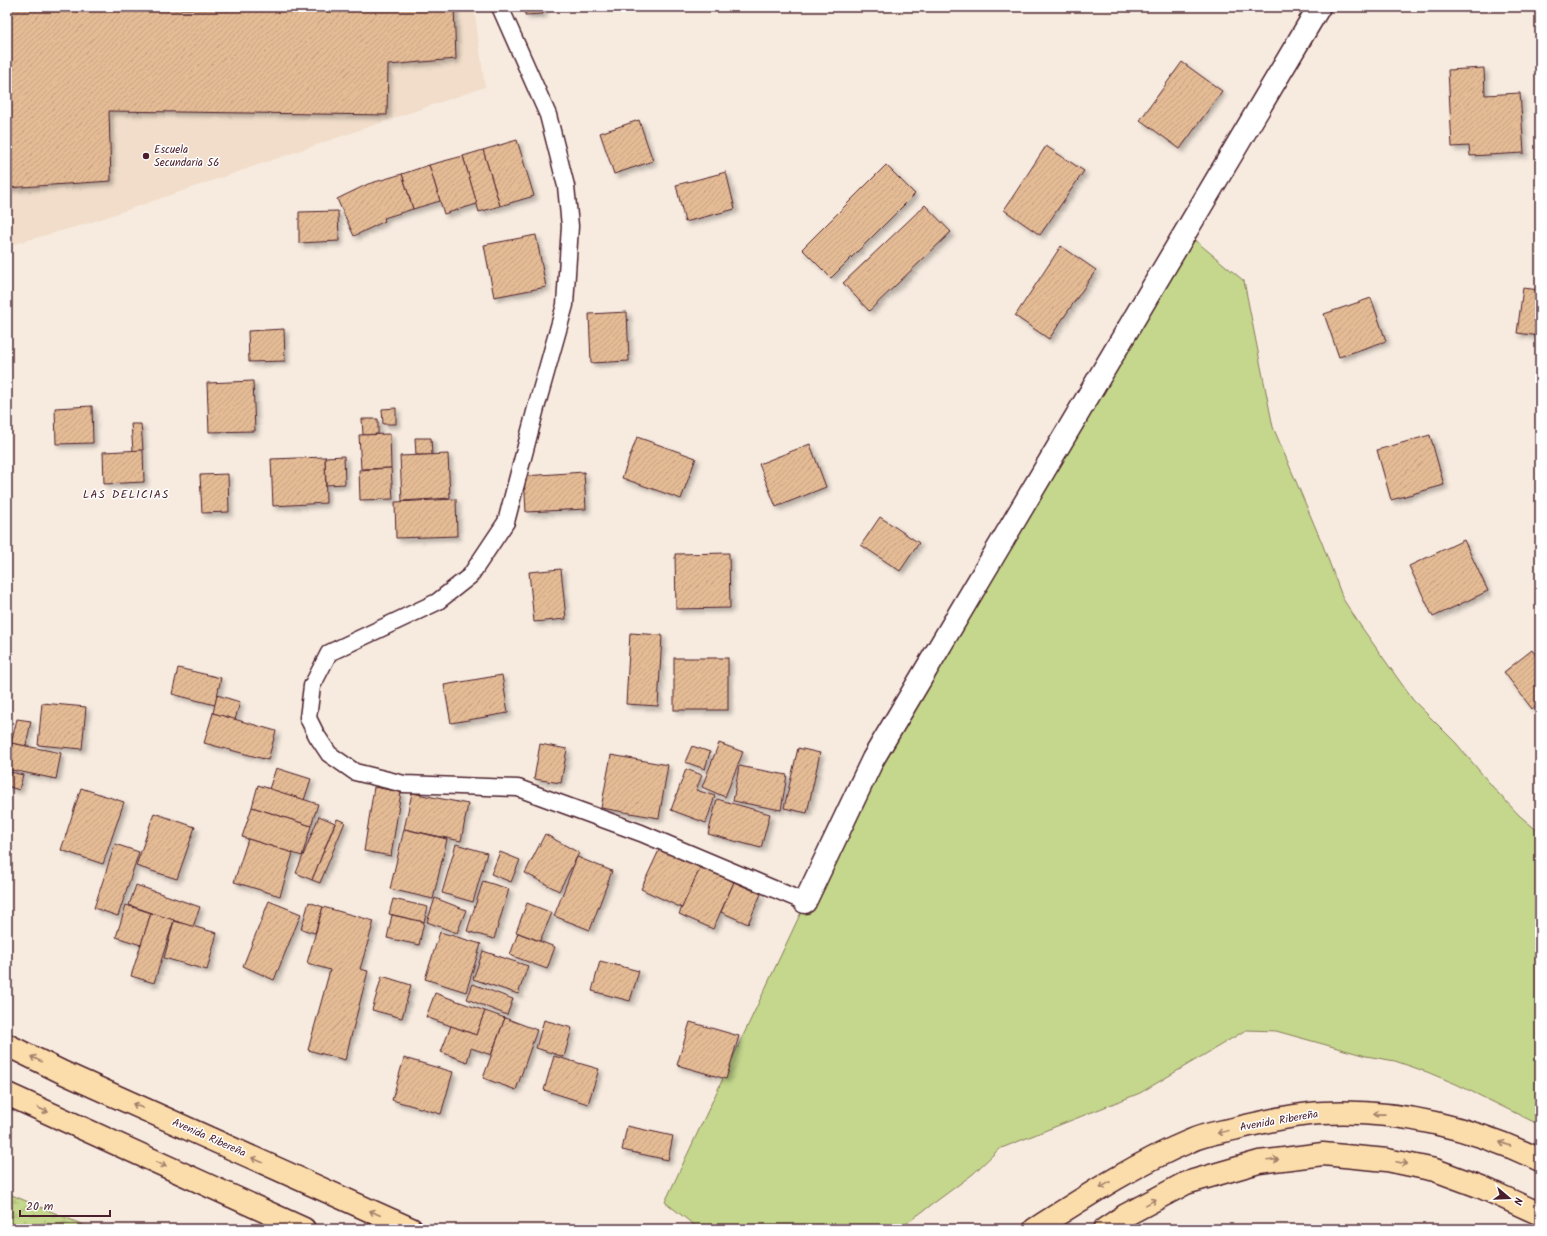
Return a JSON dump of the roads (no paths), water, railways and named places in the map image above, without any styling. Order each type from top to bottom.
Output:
[{"type":"main road","name":"Avenida Ribereña","points":[[7,1045],[64,1073],[411,1229]]},
{"type":"main road","points":[[7,1094],[304,1229]]},
{"type":"main road","name":"Avenida Ribereña","points":[[1035,1229],[1126,1171],[1191,1140],[1260,1122],[1323,1113],[1389,1114],[1460,1128],[1512,1147],[1540,1160]]},
{"type":"main road","points":[[1105,1229],[1126,1215],[1186,1183],[1259,1162],[1323,1154],[1387,1160],[1435,1170],[1482,1187],[1540,1214]]},
{"type":"street","points":[[805,902],[872,759],[1319,7]]},
{"type":"lane","points":[[500,7],[548,115],[566,186],[570,226],[565,305],[506,522],[470,576],[436,602],[329,653],[312,686],[308,718],[317,736],[329,754],[355,772],[404,784],[518,788],[641,833],[805,902]]},
{"type":"place","name":"Escuela Secundaria 56","points":[[146,156]]},
{"type":"district","name":"LAS DELICIAS","points":[[126,494]]}]
